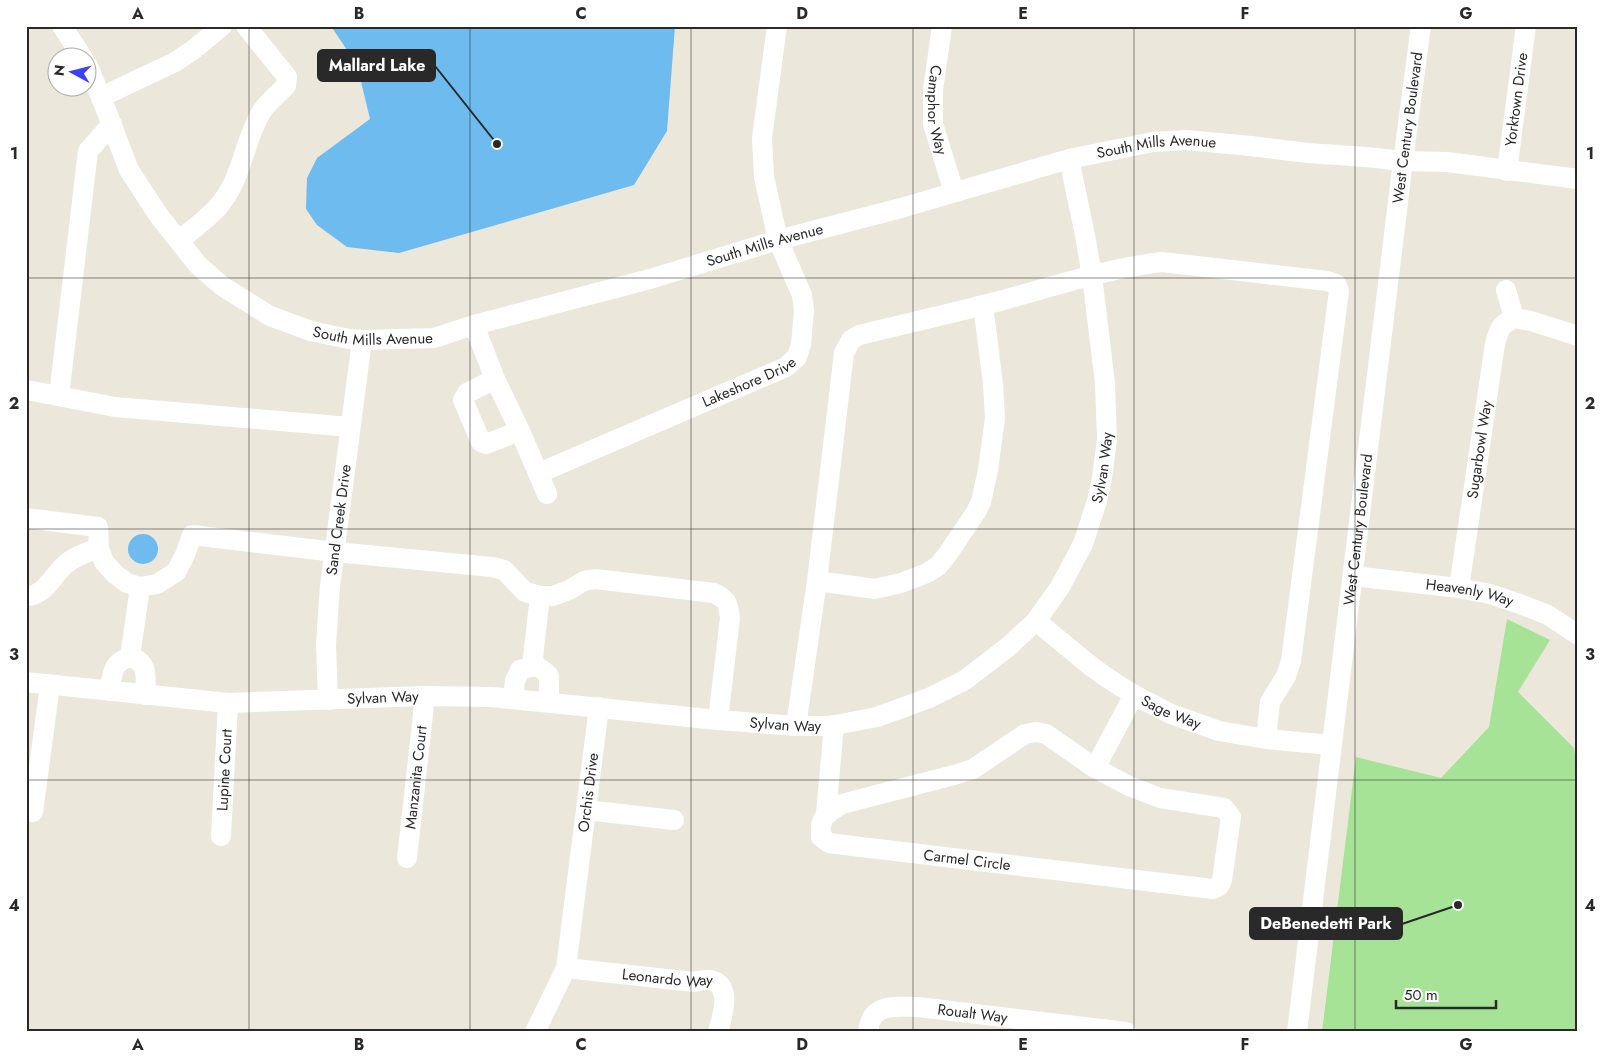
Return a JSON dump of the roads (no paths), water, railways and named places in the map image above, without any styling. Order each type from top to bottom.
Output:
[{"type":"street","points":[[62,26],[76,48]]},
{"type":"street","points":[[101,97],[175,62],[222,26]]},
{"type":"street","points":[[179,241],[224,199],[234,180],[256,122],[263,109],[286,86],[286,77],[246,26]]},
{"type":"street","name":"Lakeshore Drive","points":[[539,473],[786,367],[798,358],[804,311],[802,295],[778,240],[764,177],[762,138],[776,26]]},
{"type":"street","name":"Camphor Way","points":[[942,26],[933,90],[933,124],[954,192]]},
{"type":"street","name":"West Century Boulevard","points":[[1297,1032],[1421,26]]},
{"type":"street","name":"Yorktown Drive","points":[[1507,171],[1526,26]]},
{"type":"street","name":"South Mills Avenue","points":[[98,90],[129,170],[159,216],[198,265],[222,286],[270,316],[311,331],[362,340],[434,338],[650,279],[778,240],[901,208],[1069,159],[1153,142],[1186,140],[1308,153],[1366,156],[1403,162],[1447,162],[1578,179]]},
{"type":"street","points":[[59,396],[88,151],[112,124]]},
{"type":"street","name":"Sylvan Way","points":[[26,682],[228,703],[425,696],[513,699],[796,726],[834,725],[877,717],[929,698],[965,680],[1008,647],[1036,620],[1060,587],[1082,544],[1097,501],[1102,478],[1107,438],[1106,382],[1092,276],[1069,159]]},
{"type":"street","points":[[796,726],[844,353],[851,340],[859,335],[1092,276],[1162,262],[1327,281],[1336,284],[1339,291],[1291,661],[1286,676],[1270,702],[1266,739]]},
{"type":"street","points":[[1506,290],[1514,318],[1531,321],[1578,336]]},
{"type":"street","points":[[816,581],[875,589],[901,583],[927,573],[938,566],[947,555],[976,512],[981,502],[988,470],[995,418],[994,384],[983,305]]},
{"type":"street","name":"Sugarbowl Way","points":[[1459,588],[1495,344],[1499,329],[1514,318]]},
{"type":"street","points":[[474,326],[495,379],[547,494]]},
{"type":"street","name":"Sand Creek Drive","points":[[328,700],[326,645],[330,586],[362,340]]},
{"type":"street","points":[[495,379],[467,393],[463,400],[481,442],[486,444],[520,431]]},
{"type":"street","points":[[26,390],[115,407],[350,427]]},
{"type":"street","points":[[26,519],[98,527],[98,548],[104,562],[127,583],[140,587],[157,584],[176,572],[185,555],[192,535],[335,552],[492,567],[504,570],[525,592],[540,596],[553,596],[569,590],[584,581],[595,579],[714,592],[724,597],[728,604],[730,618],[718,720]]},
{"type":"street","points":[[26,596],[32,596],[43,590],[65,564],[78,556],[98,548]]},
{"type":"street","name":"Heavenly Way","points":[[1353,576],[1459,588],[1490,594],[1548,616],[1578,635]]},
{"type":"street","points":[[130,657],[140,587]]},
{"type":"street","points":[[532,666],[540,596]]},
{"type":"street","name":"Sage Way","points":[[1036,620],[1092,667],[1134,696],[1171,714],[1219,731],[1266,739],[1331,745]]},
{"type":"street","points":[[109,691],[114,668],[121,660],[130,657],[136,659],[144,667],[147,675],[146,695]]},
{"type":"street","points":[[513,699],[515,681],[520,670],[532,666],[542,668],[549,676],[549,702]]},
{"type":"street","points":[[33,812],[50,685]]},
{"type":"street","name":"Manzanita Court","points":[[407,858],[425,696]]},
{"type":"street","points":[[1096,768],[1134,696]]},
{"type":"street","name":"Lupine Court","points":[[221,836],[228,703]]},
{"type":"street","name":"Orchis Drive","points":[[566,968],[599,707]]},
{"type":"street","points":[[826,814],[834,725]]},
{"type":"street","name":"Carmel Circle","points":[[1036,732],[1046,734],[1096,768],[1129,786],[1160,798],[1224,808],[1230,817],[1222,880],[1219,886],[1212,889],[829,843],[821,837],[822,820],[826,814],[842,804],[973,769],[1025,734],[1036,732]]},
{"type":"street","points":[[586,810],[674,820]]},
{"type":"street","points":[[534,1032],[566,968]]},
{"type":"street","name":"Leonardo Way","points":[[566,968],[694,982],[710,980],[720,986],[724,995],[718,1032]]},
{"type":"street","name":"Roualt Way","points":[[868,1032],[871,1019],[878,1012],[890,1007],[918,1007],[1027,1026],[1126,1032]]},
{"type":"water","points":[[331,26],[675,26],[667,131],[634,185],[399,253],[347,247],[317,225],[306,209],[307,178],[317,158],[370,119],[357,65]]},
{"type":"water","points":[[143,534],[153,539],[158,549],[153,559],[143,564],[133,559],[128,549],[133,539]]},
{"type":"place","name":"Mallard Lake","points":[[497,144]]},
{"type":"place","name":"DeBenedetti Park","points":[[1458,905]]}]
